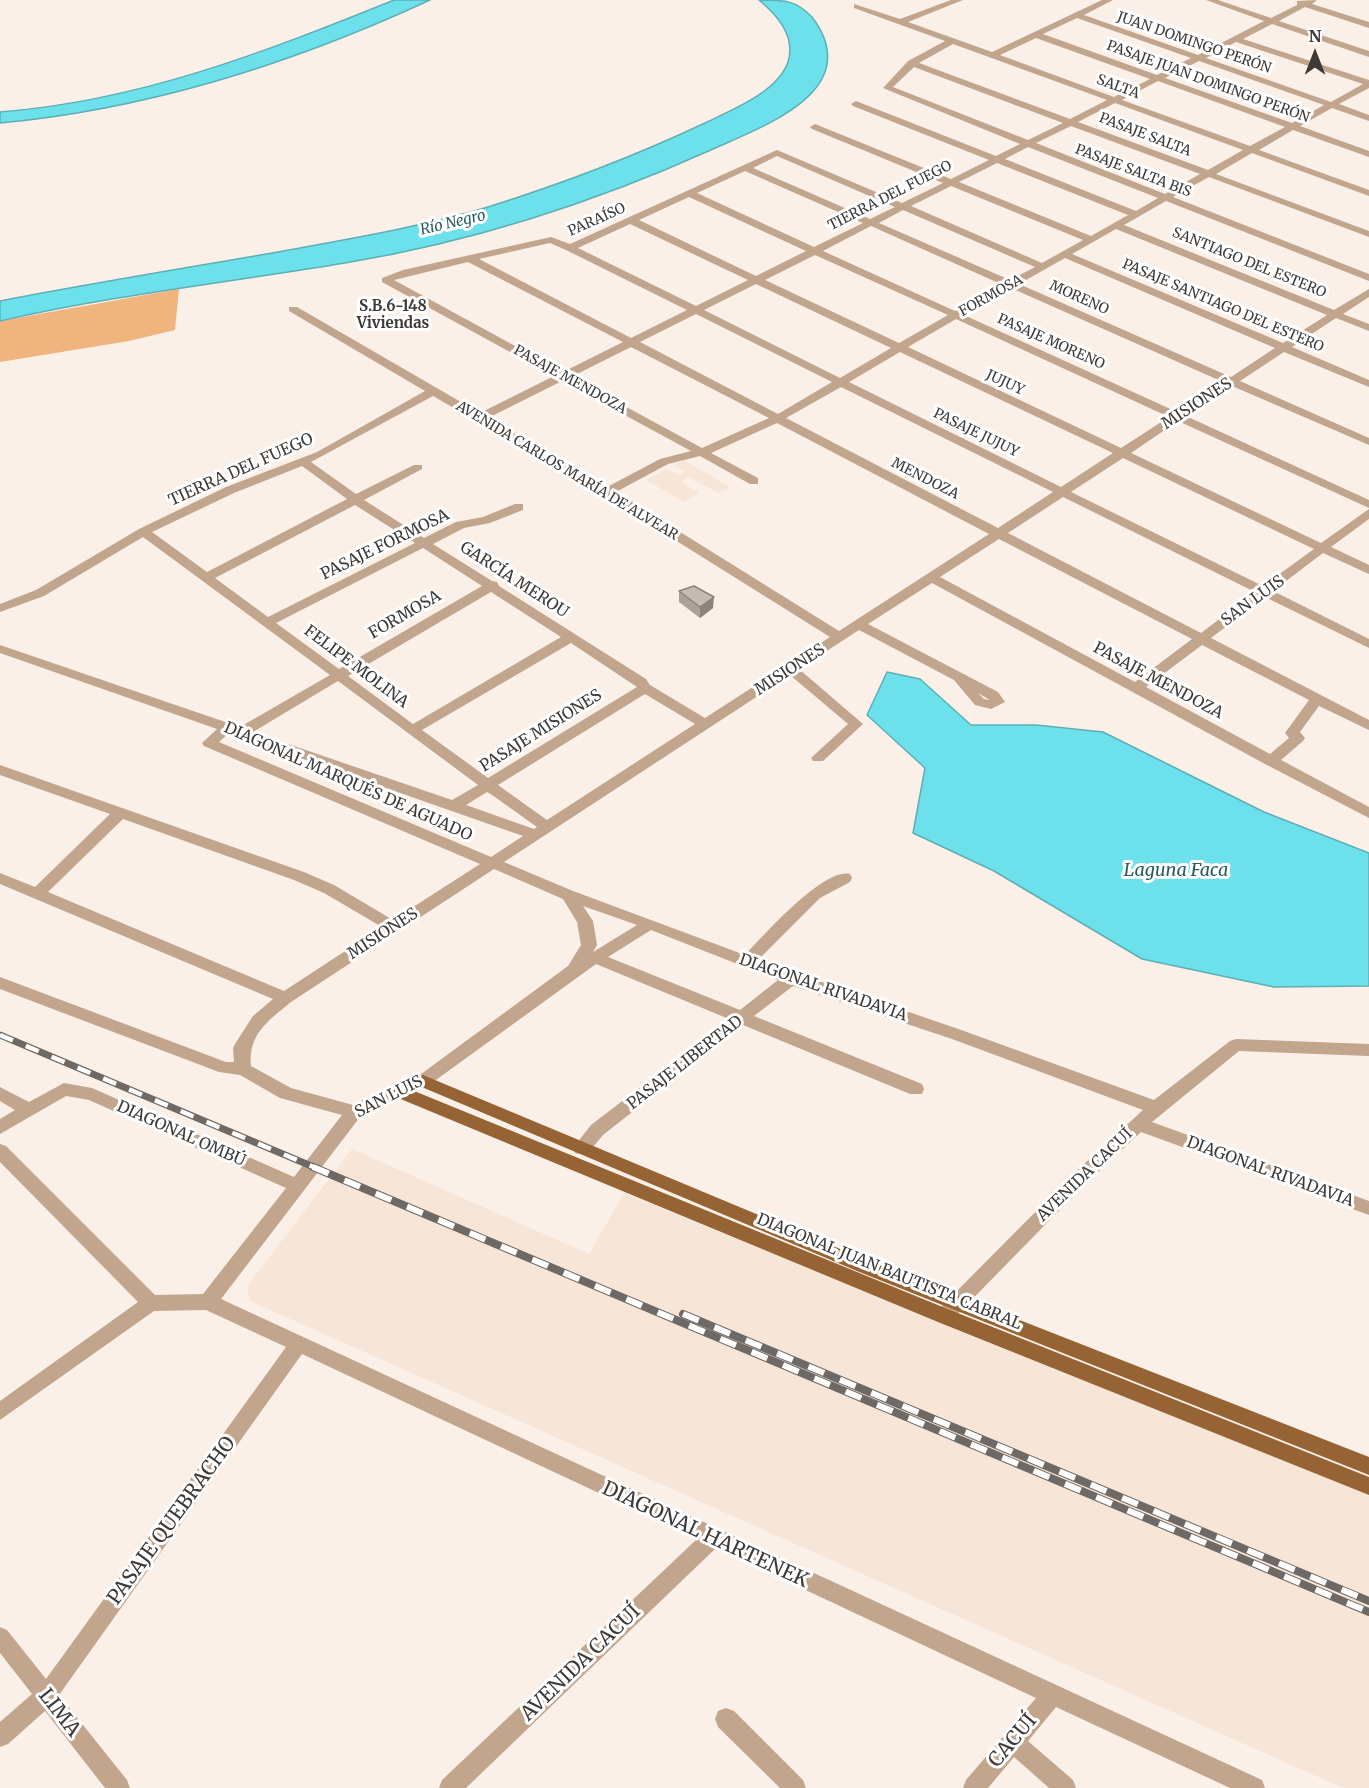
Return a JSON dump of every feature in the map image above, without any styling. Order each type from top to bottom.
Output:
[{"type":"main road","name":"DIAGONAL JUAN BAUTISTA CABRAL","points":[[423,1081],[950,1310]]},
{"type":"main road","name":"DIAGONAL JUAN BAUTISTA CABRAL","points":[[397,1090],[1343,1466],[1369,1486]]},
{"type":"main road","name":"DIAGONAL JUAN BAUTISTA CABRAL","points":[[1343,1466],[1369,1466]]},
{"type":"street","name":"SALTA","points":[[873,0],[857,6],[1369,193]]},
{"type":"street","points":[[902,21],[958,0]]},
{"type":"street","points":[[993,55],[1109,0]]},
{"type":"street","points":[[1210,0],[1369,54]]},
{"type":"street","points":[[1290,0],[1308,2],[1369,25]]},
{"type":"street","name":"TIERRA DEL FUEGO","points":[[481,417],[1028,145],[1112,99],[1308,2]]},
{"type":"street","name":"JUAN DOMINGO PERÓN","points":[[1079,16],[1369,118]]},
{"type":"street","name":"PASAJE JUAN DOMINGO PERÓN","points":[[1037,35],[1369,154]]},
{"type":"street","points":[[1235,39],[1369,84]]},
{"type":"street","points":[[911,63],[928,50],[952,41]]},
{"type":"street","name":"PASAJE SALTA BIS","points":[[911,63],[887,88],[1369,278]]},
{"type":"street","name":"PASAJE SALTA","points":[[911,63],[1369,234]]},
{"type":"street","name":"FORMOSA","points":[[607,492],[664,461],[702,452],[777,419],[956,315],[1369,84]]},
{"type":"street","points":[[856,104],[1138,215]]},
{"type":"street","points":[[815,127],[1093,240]]},
{"type":"street","name":"PARAÍSO","points":[[386,280],[403,273],[551,240],[570,248],[777,153],[903,206]]},
{"type":"street","name":"MORENO","points":[[744,167],[1369,442]]},
{"type":"street","name":"PASAJE MORENO","points":[[688,193],[1369,504]]},
{"type":"street","points":[[903,206],[1044,267]]},
{"type":"street","name":"JUJUY","points":[[630,220],[897,349],[1369,570]]},
{"type":"street","name":"SANTIAGO DEL ESTERO","points":[[1117,226],[1369,328]]},
{"type":"street","name":"PASAJE JUJUY","points":[[570,248],[1369,644]]},
{"type":"street","name":"PASAJE SANTIAGO DEL ESTERO","points":[[1065,255],[1369,384]]},
{"type":"street","name":"MENDOZA","points":[[469,258],[635,342],[777,419],[1369,726]]},
{"type":"street","name":"PASAJE MENDOZA","points":[[386,280],[754,481]]},
{"type":"street","name":"MISIONES","points":[[243,1069],[241,1048],[259,1020],[285,998],[1369,292]]},
{"type":"street","name":"AVENIDA CARLOS MARÍA DE ALVEAR","points":[[293,309],[431,392],[481,417],[607,492],[840,637]]},
{"type":"street","name":"TIERRA DEL FUEGO","points":[[0,608],[39,593],[143,532],[230,490],[304,462],[431,392]]},
{"type":"street","name":"GARCÍA MEROU","points":[[304,462],[356,500],[493,585],[641,682],[645,688],[706,725]]},
{"type":"street","points":[[207,577],[418,466]]},
{"type":"street","name":"PASAJE FORMOSA","points":[[269,621],[460,525],[486,520],[519,507]]},
{"type":"street","name":"SAN LUIS","points":[[1136,688],[1369,513]]},
{"type":"street","name":"FELIPE MOLINA","points":[[143,532],[269,621],[337,675],[488,786],[543,831]]},
{"type":"street","name":"PASAJE MENDOZA","points":[[932,578],[1369,813]]},
{"type":"street","name":"FORMOSA","points":[[242,732],[493,585]]},
{"type":"street","points":[[860,625],[959,677]]},
{"type":"street","points":[[412,729],[571,637]]},
{"type":"street","name":"DIAGONAL MARQUÉS DE AGUADO","points":[[0,649],[455,805],[543,831]]},
{"type":"street","points":[[791,669],[856,724],[818,758]]},
{"type":"street","name":"PASAJE MISIONES","points":[[455,805],[645,688]]},
{"type":"street","points":[[1270,761],[1298,738],[1292,733],[1317,699]]},
{"type":"street","name":"DIAGONAL MARQUÉS DE AGUADO","points":[[227,727],[209,743],[319,788],[491,864]]},
{"type":"street","points":[[261,764],[280,745]]},
{"type":"street","points":[[319,788],[338,765]]},
{"type":"street","points":[[0,770],[329,888],[393,927]]},
{"type":"street","points":[[38,893],[120,813]]},
{"type":"street","name":"DIAGONAL RIVADAVIA","points":[[491,864],[791,980],[957,1035],[1156,1108]]},
{"type":"street","points":[[0,878],[285,998]]},
{"type":"street","points":[[747,962],[815,894],[845,878]]},
{"type":"street","points":[[568,895],[585,921],[589,945],[573,971]]},
{"type":"street","name":"SAN LUIS","points":[[207,1302],[354,1112],[397,1090],[423,1081],[573,971],[650,924]]},
{"type":"street","points":[[594,957],[916,1089]]},
{"type":"street","name":"PASAJE LIBERTAD","points":[[581,1148],[597,1130],[791,980]]},
{"type":"street","points":[[0,983],[225,1068],[243,1069],[286,1093],[354,1112]]},
{"type":"street","name":"AVENIDA CACUÍ","points":[[950,1310],[1078,1179],[1156,1108],[1236,1045],[1369,1050]]},
{"type":"street","name":"DIAGONAL OMBÚ","points":[[27,1109],[64,1089],[92,1094],[296,1185]]},
{"type":"street","points":[[0,1093],[27,1109],[0,1127]]},
{"type":"street","name":"DIAGONAL RIVADAVIA","points":[[1138,1124],[1369,1207]]},
{"type":"street","points":[[0,1151],[151,1303],[0,1412]]},
{"type":"street","name":"DIAGONAL HARTENEK","points":[[151,1303],[207,1302],[711,1538],[1254,1788]]},
{"type":"street","name":"PASAJE QUEBRACHO","points":[[0,1736],[46,1696],[298,1345]]},
{"type":"street","name":"AVENIDA CACUÍ","points":[[450,1788],[711,1538]]},
{"type":"street","name":"LIMA","points":[[0,1637],[118,1788]]},
{"type":"street","name":"CACUÍ","points":[[974,1788],[1053,1694]]},
{"type":"street","points":[[726,1719],[795,1788]]},
{"type":"street","points":[[1013,1742],[1065,1788]]},
{"type":"shaded area","points":[[179,289],[175,330],[129,341],[0,362],[0,321]]},
{"type":"shaded area","points":[[684,460],[731,488],[718,493],[689,477],[681,482],[699,493],[684,502],[646,480],[667,469],[680,475],[685,472],[674,465]]},
{"type":"shaded area","points":[[352,1149],[589,1254],[624,1193],[1369,1495],[1369,1788],[1343,1788],[250,1301],[247,1286]]},
{"type":"water","points":[[394,0],[430,0],[327,44],[220,80],[111,107],[0,123],[0,112],[52,106],[152,85],[250,55]]},
{"type":"water","name":"Río Negro","points":[[759,0],[789,2],[800,7],[812,17],[826,43],[827,65],[818,85],[802,102],[758,129],[669,168],[579,203],[440,244],[345,263],[129,296],[0,321],[0,301],[278,252],[436,221],[543,189],[652,147],[740,106],[764,91],[782,73],[790,52],[787,35],[778,19]]},
{"type":"water","name":"Laguna Faca","points":[[887,672],[920,679],[971,725],[1036,725],[1103,732],[1264,812],[1369,853],[1369,986],[1274,987],[1142,959],[994,871],[913,833],[925,768],[867,715]]},
{"type":"building","points":[[694,586],[714,597],[700,607],[679,591]]},
{"type":"railway","points":[[0,1035],[316,1168]]},
{"type":"railway","points":[[313,1167],[1369,1612]]},
{"type":"railway","points":[[683,1314],[1369,1601]]},
{"type":"district","name":"S.B.6-148 Viviendas","points":[[393,316]]}]
